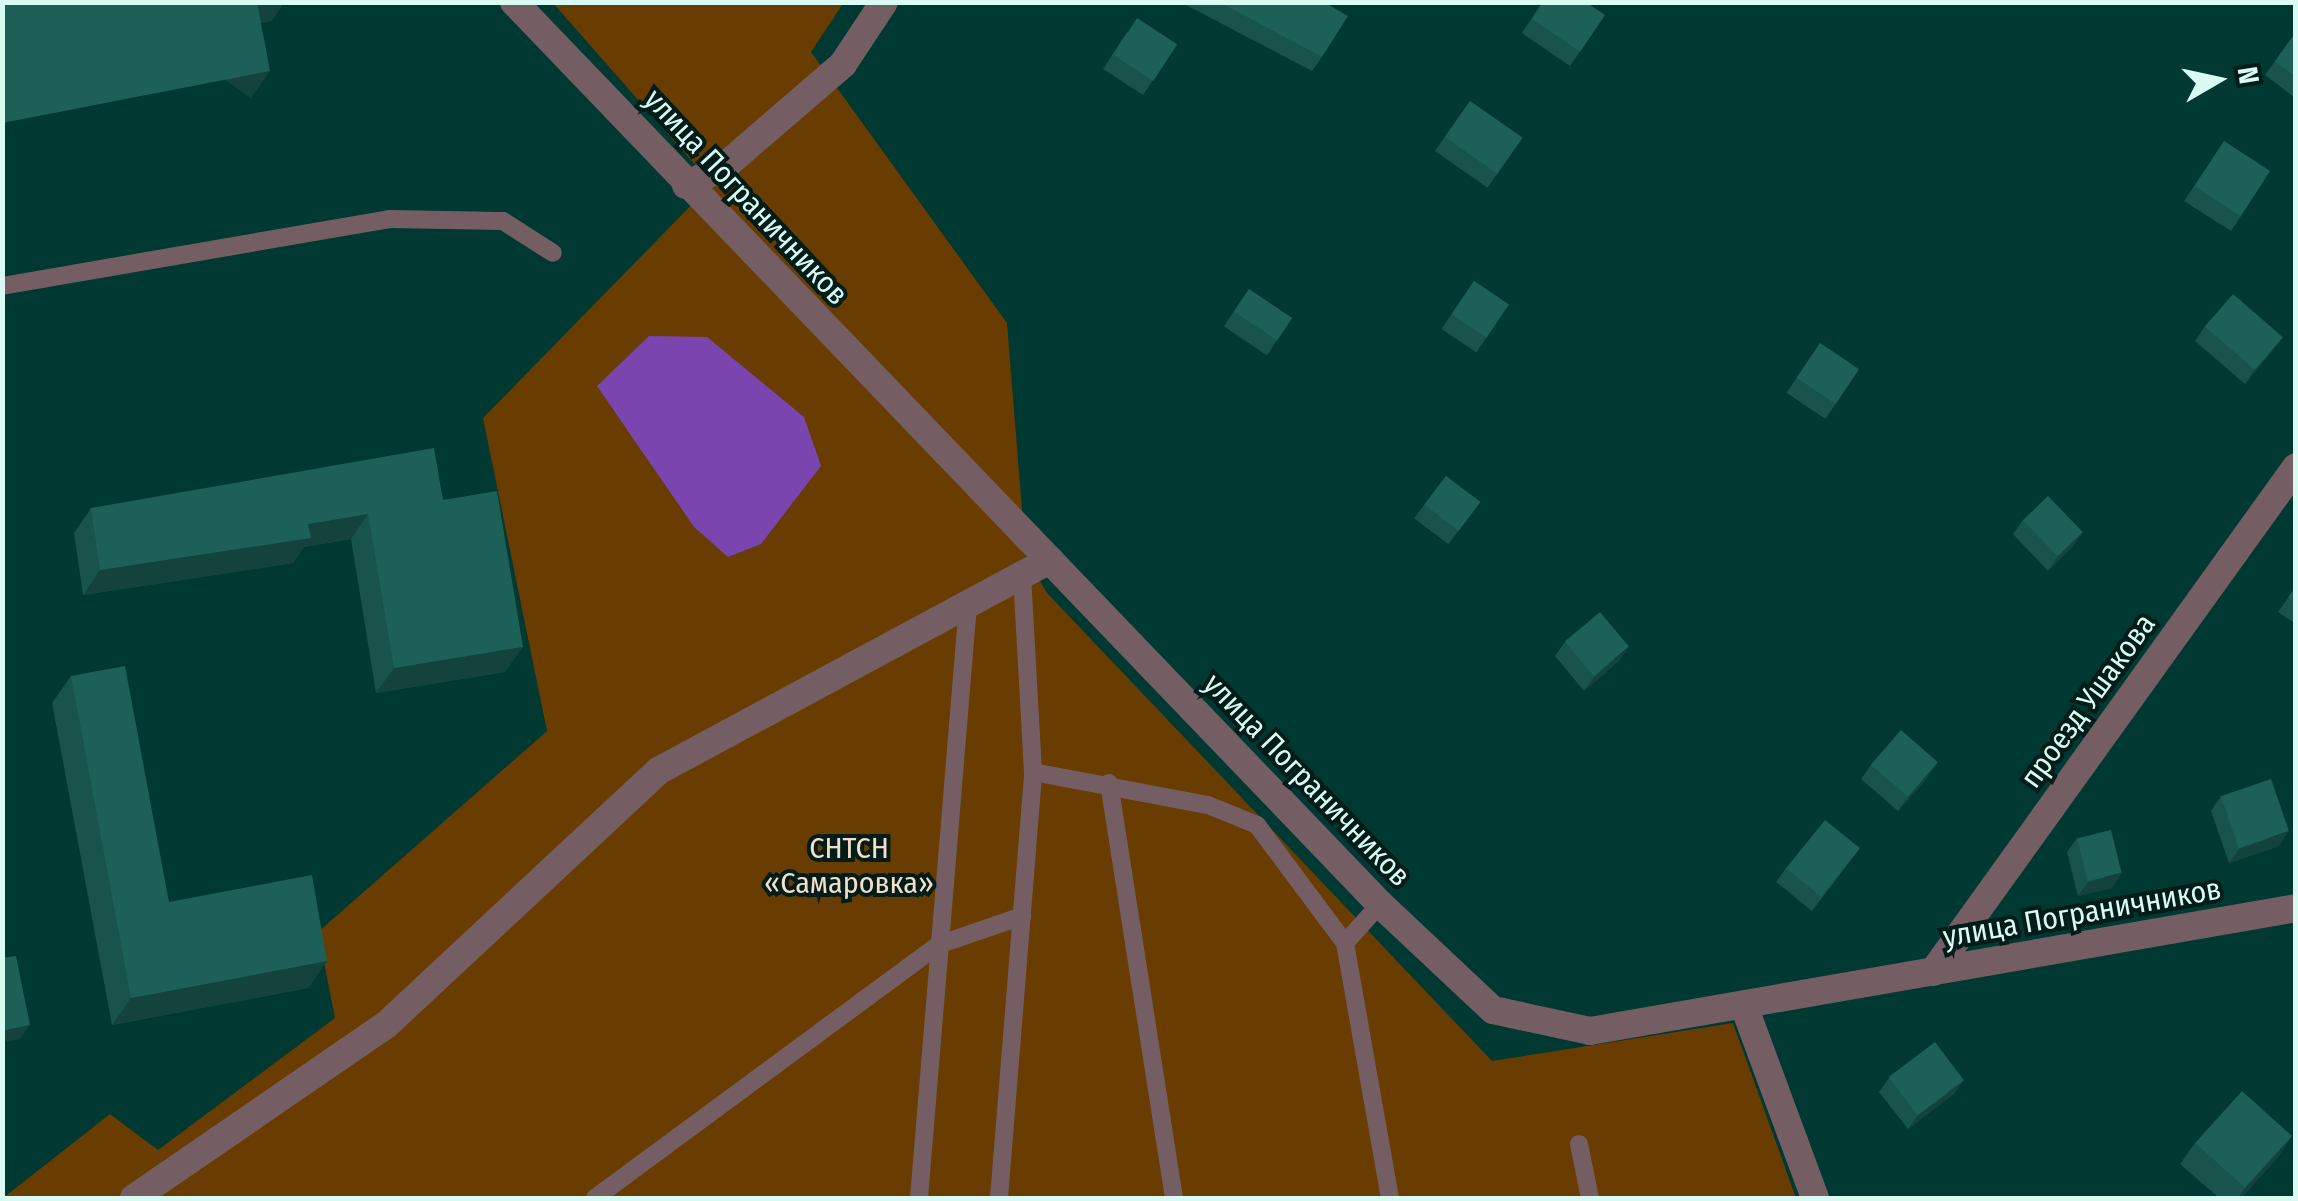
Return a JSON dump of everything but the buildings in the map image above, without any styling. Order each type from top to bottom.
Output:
[{"type":"street","name":"улица Пограничников","points":[[514,2],[1380,904],[1493,1010],[1542,1027],[1590,1031],[2296,908]]},
{"type":"street","points":[[686,185],[724,166],[843,64],[884,2]]},
{"type":"street","name":"проезд Ушакова","points":[[1933,972],[2296,467]]},
{"type":"street","points":[[134,1198],[386,1025],[658,771],[1050,560]]},
{"type":"street","points":[[1744,1006],[1815,1198]]},
{"type":"lane","points":[[2,286],[389,219],[503,222],[553,253]]},
{"type":"lane","points":[[1000,1198],[1033,772],[1022,575]]},
{"type":"lane","points":[[919,1198],[968,604]]},
{"type":"lane","points":[[1033,772],[1109,782],[1257,824],[1345,943],[1390,1198]]},
{"type":"lane","points":[[1109,782],[1174,1198]]},
{"type":"lane","points":[[1345,943],[1380,904]]},
{"type":"lane","points":[[596,1198],[938,945],[1022,916]]},
{"type":"lane","points":[[1579,1144],[1590,1198]]},
{"type":"green space","name":"СНТСН «Самаровка»","points":[[844,2],[811,52],[1007,323],[1026,559],[1048,594],[1492,1061],[1733,1023],[1796,1198],[3,1198],[110,1114],[158,1150],[335,1018],[318,932],[547,731],[483,418],[712,184],[553,3]]},
{"type":"shaded area","points":[[649,336],[707,337],[804,417],[821,466],[761,544],[728,557],[694,527],[597,386]]}]
